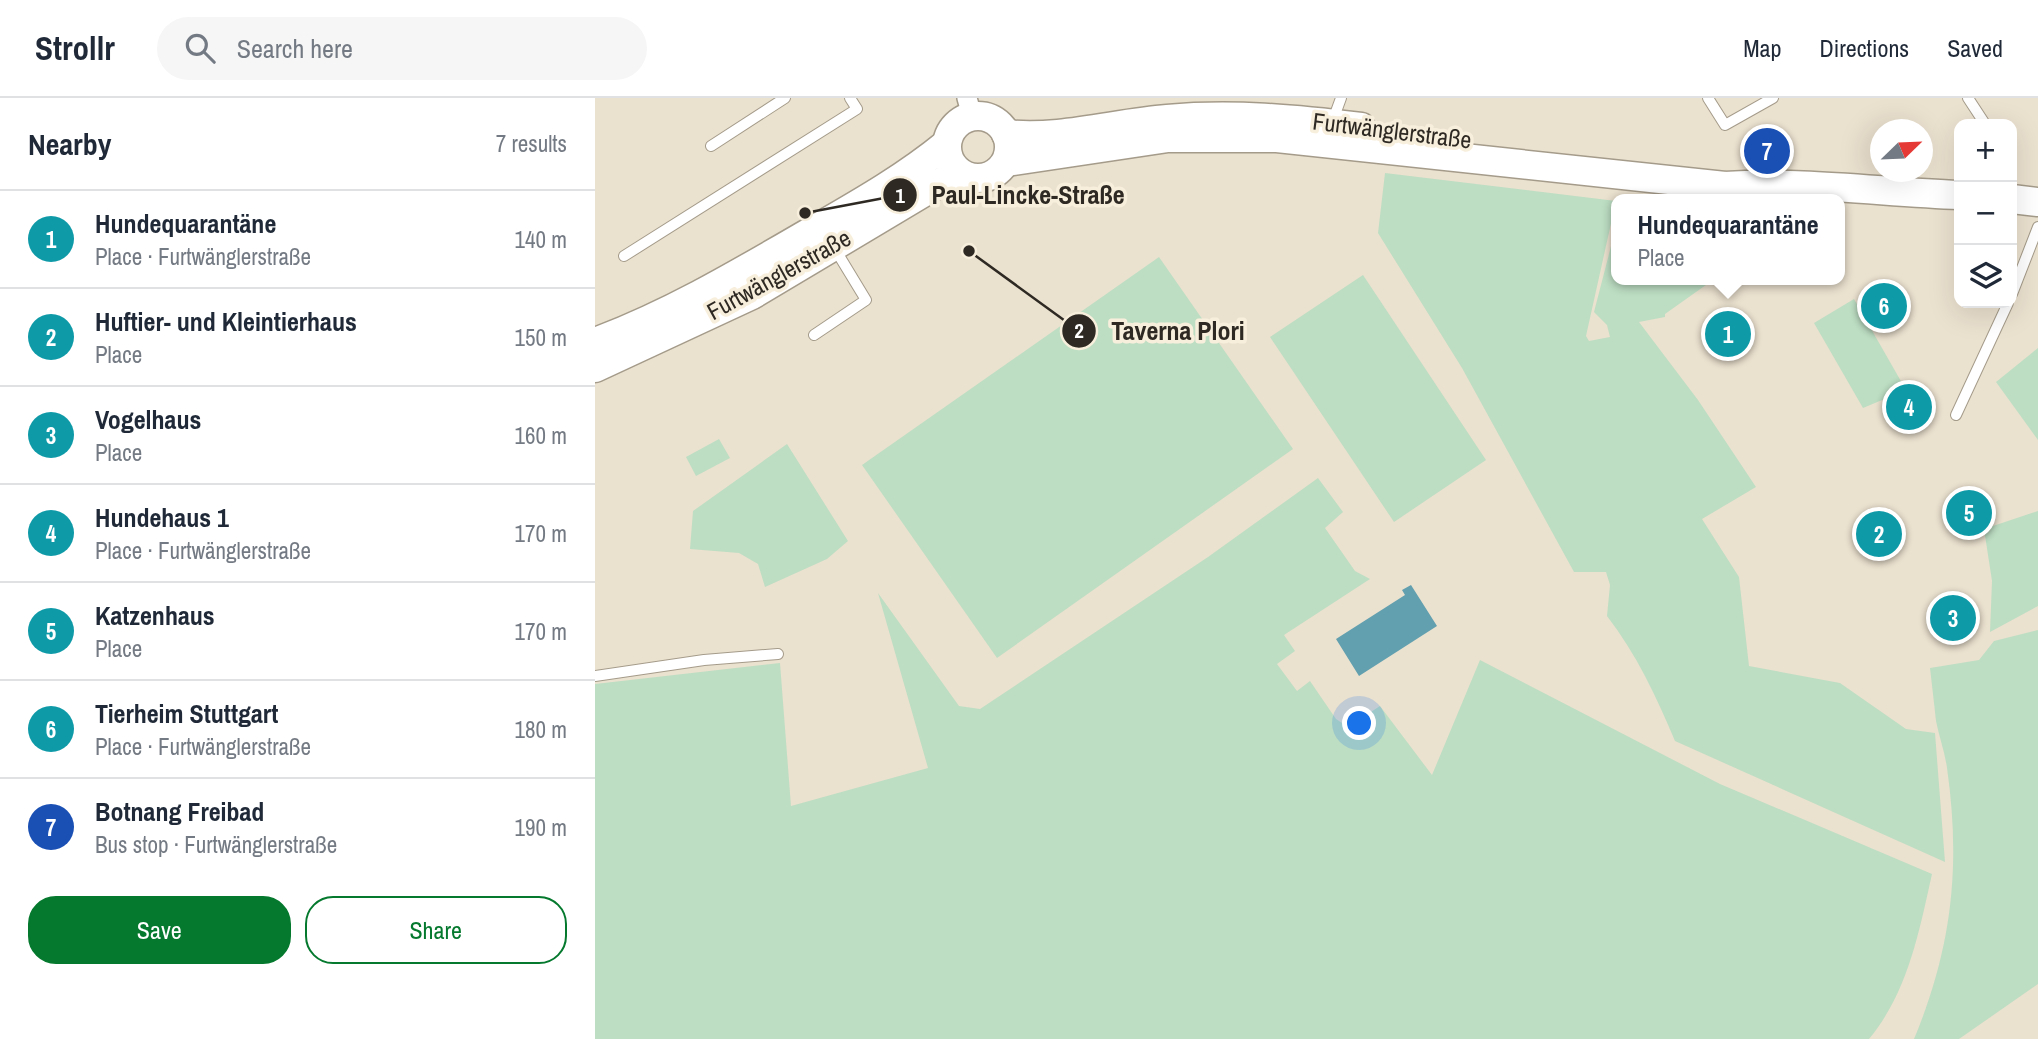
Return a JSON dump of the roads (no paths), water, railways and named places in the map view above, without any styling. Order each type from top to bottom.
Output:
[{"type":"main road","points":[[969,107],[992,119],[1006,134],[1009,153],[1006,162],[1000,170],[984,178],[966,177],[958,172],[947,155],[946,145],[954,126],[969,107]]},
{"type":"main road","name":"Furtwänglerstraße","points":[[1006,134],[1044,134],[1222,115],[1336,111],[1727,169],[1776,183]]},
{"type":"main road","name":"Furtwänglerstraße","points":[[1006,162],[1168,138],[1277,138],[1712,185],[1776,183],[1874,192],[1954,195]]},
{"type":"main road","name":"Furtwänglerstraße","points":[[595,342],[690,300],[766,258],[913,171],[946,145]]},
{"type":"main road","name":"Furtwänglerstraße","points":[[595,368],[752,295],[958,172]]},
{"type":"main road","points":[[2017,200],[2038,202]]},
{"type":"lane","points":[[711,146],[785,98]]},
{"type":"lane","points":[[625,256],[857,109],[850,98]]},
{"type":"lane","points":[[1708,98],[1725,125],[1773,98]]},
{"type":"lane","points":[[1968,98],[1982,119]]},
{"type":"lane","points":[[2017,281],[2038,227]]},
{"type":"lane","points":[[814,335],[866,300],[834,246]]},
{"type":"lane","points":[[1955,415],[2006,308]]},
{"type":"lane","points":[[595,676],[704,660],[778,654]]},
{"type":"water","points":[[1411,585],[1437,626],[1359,676],[1336,639],[1405,595],[1402,590]]},
{"type":"place","name":"Botnang Freibad","points":[[1767,151]]},
{"type":"place","name":"Paul-Lincke-Straße","points":[[805,213]]},
{"type":"place","name":"Taverna Plori","points":[[969,251]]},
{"type":"place","name":"Tierheim Stuttgart","points":[[1884,306]]},
{"type":"place","name":"Hundequarantäne","points":[[1728,334]]},
{"type":"place","name":"Hundehaus 1","points":[[1909,407]]},
{"type":"place","name":"Katzenhaus","points":[[1969,513]]},
{"type":"place","name":"Huftier- und Kleintierhaus","points":[[1879,534]]},
{"type":"place","name":"Vogelhaus","points":[[1953,618]]}]
